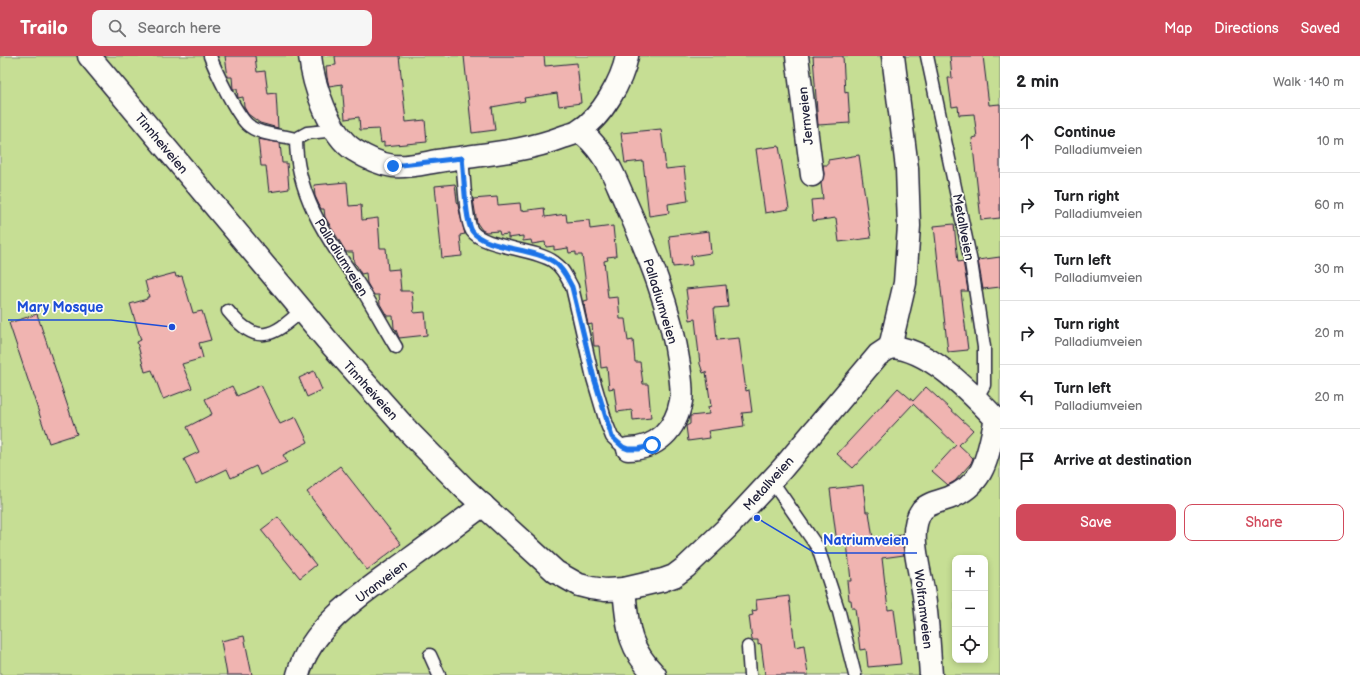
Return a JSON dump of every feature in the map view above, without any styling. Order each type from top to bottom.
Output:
[{"type":"street","points":[[310,56],[315,86],[323,106],[336,130],[352,149],[370,159],[393,166],[462,158],[530,147],[579,131],[596,117],[613,92],[625,68],[627,56]]},
{"type":"street","name":"Jernveien","points":[[797,56],[812,175]]},
{"type":"street","points":[[893,56],[907,168],[909,226],[905,283],[890,347],[901,347],[923,357],[942,370],[976,398],[998,421]]},
{"type":"street","name":"Tinnheiveien","points":[[97,59],[302,310],[409,432],[556,572],[579,585],[605,590],[624,589]]},
{"type":"street","name":"Palladiumveien","points":[[579,131],[587,136],[603,155],[642,241],[671,324],[677,352],[681,379],[681,400],[675,422],[663,436],[652,445],[639,449],[628,449]]},
{"type":"street","name":"Metallveien","points":[[624,589],[674,576],[727,528],[771,480],[878,355],[890,347]]},
{"type":"street","name":"Wolframveien","points":[[931,675],[924,595],[916,557],[915,534],[918,516],[922,509],[966,490],[977,480],[986,459],[998,421]]},
{"type":"street","name":"Uranveien","points":[[298,675],[304,659],[320,634],[349,605],[484,505]]},
{"type":"street","points":[[624,589],[627,621],[633,646],[654,675]]},
{"type":"lane","points":[[210,56],[238,111],[247,124],[259,130],[296,139],[307,133],[336,130]]},
{"type":"lane","name":"Metallveien","points":[[927,56],[964,225],[982,332],[985,373],[984,385],[976,398]]},
{"type":"lane","name":"Palladiumveien","points":[[296,139],[299,170],[319,224],[396,347]]},
{"type":"lane","name":"Palladiumveien","points":[[462,158],[468,214],[472,231],[481,238],[492,243],[542,256],[555,262],[566,274],[572,287],[606,422],[612,437],[623,447],[628,449]]},
{"type":"lane","points":[[228,311],[242,326],[255,333],[267,335],[277,332],[302,310]]},
{"type":"lane","points":[[771,480],[818,548],[841,618],[855,675]]},
{"type":"lane","points":[[748,646],[750,675]]},
{"type":"lane","points":[[430,655],[439,675]]},
{"type":"green space","points":[[0,56],[1000,56],[1000,675],[0,675]]},
{"type":"building","points":[[225,56],[255,56],[257,72],[265,71],[268,94],[276,93],[278,128],[260,123],[248,114],[244,107],[243,97],[238,98],[237,89],[233,89],[232,77],[228,77]]},
{"type":"building","points":[[335,56],[399,56],[406,122],[425,120],[427,142],[384,146],[384,142],[381,143],[379,129],[360,130],[359,117],[345,119],[342,84],[329,86],[327,77],[326,66],[336,65]]},
{"type":"building","points":[[464,56],[544,56],[545,66],[577,63],[581,103],[559,106],[557,93],[524,98],[525,101],[492,107],[495,130],[472,133]]},
{"type":"building","points":[[813,56],[843,56],[845,93],[848,92],[850,123],[818,125]]},
{"type":"building","points":[[950,56],[983,56],[989,105],[1000,104],[1000,218],[981,220],[972,138],[977,137],[974,114],[959,115],[958,106],[952,107],[948,78],[952,78]]},
{"type":"building","points":[[661,129],[666,169],[684,167],[688,201],[668,204],[669,213],[649,216],[643,161],[625,163],[621,133]]},
{"type":"building","points":[[258,139],[280,143],[282,163],[287,163],[289,189],[269,192],[266,166],[261,166]]},
{"type":"building","points":[[779,146],[789,209],[765,213],[756,149]]},
{"type":"building","points":[[859,155],[871,238],[839,242],[836,218],[813,221],[811,200],[823,199],[821,183],[824,174],[823,165],[828,165],[828,160]]},
{"type":"building","points":[[347,182],[349,206],[361,205],[362,220],[378,218],[380,248],[386,248],[388,270],[399,269],[401,291],[412,291],[414,313],[425,312],[427,335],[399,338],[394,328],[393,316],[387,316],[380,304],[379,295],[374,295],[367,283],[366,273],[361,274],[354,263],[353,252],[346,252],[325,217],[324,209],[321,209],[315,196],[314,185]]},
{"type":"building","points":[[455,184],[457,201],[465,234],[460,235],[462,256],[442,258],[435,186]]},
{"type":"building","points":[[497,197],[498,205],[520,203],[521,211],[544,208],[545,217],[566,214],[567,222],[589,220],[590,229],[613,226],[616,256],[607,257],[608,260],[604,261],[608,298],[618,297],[620,319],[625,319],[628,341],[633,340],[635,362],[640,362],[643,384],[648,384],[651,418],[633,420],[632,410],[617,412],[614,388],[609,389],[607,367],[601,368],[599,346],[594,346],[592,324],[588,325],[584,301],[588,300],[582,255],[576,255],[576,252],[569,253],[568,248],[554,250],[554,246],[546,247],[545,242],[532,244],[531,240],[523,241],[523,236],[508,238],[508,234],[500,235],[499,231],[486,232],[482,230],[477,223],[473,199]]},
{"type":"building","points":[[954,224],[958,262],[963,261],[968,291],[961,291],[968,350],[948,352],[934,226]]},
{"type":"building","points":[[709,231],[711,253],[691,256],[692,265],[673,267],[669,236]]},
{"type":"building","points":[[1000,257],[1000,287],[983,289],[978,260]]},
{"type":"building","points":[[175,273],[176,277],[182,276],[193,313],[202,311],[211,340],[199,343],[203,358],[182,364],[192,388],[163,399],[152,370],[145,372],[137,342],[141,340],[130,304],[149,297],[145,281]]},
{"type":"building","points":[[726,285],[728,307],[714,308],[717,340],[739,338],[746,391],[749,390],[752,412],[742,413],[744,426],[708,431],[710,438],[688,441],[686,426],[690,424],[690,416],[709,414],[708,407],[711,406],[706,372],[703,373],[700,364],[695,319],[690,320],[686,289]]},
{"type":"building","points":[[37,314],[77,434],[49,443],[9,323]]},
{"type":"building","points":[[314,371],[322,390],[307,397],[299,378]]},
{"type":"building","points":[[261,385],[280,424],[296,417],[308,442],[283,455],[287,462],[260,475],[256,466],[231,478],[227,469],[196,484],[184,459],[199,452],[187,427],[212,414],[205,399],[232,386],[237,396]]},
{"type":"building","points":[[926,387],[973,430],[959,445],[973,458],[971,463],[955,481],[948,485],[932,471],[956,445],[913,404],[853,468],[837,454],[898,388],[913,401]]},
{"type":"building","points":[[340,466],[401,544],[367,570],[307,492]]},
{"type":"building","points":[[863,485],[866,512],[869,512],[873,539],[902,535],[904,555],[882,558],[888,610],[894,609],[901,664],[868,667],[866,649],[860,650],[855,608],[852,608],[851,600],[849,600],[847,581],[851,581],[847,542],[837,543],[830,489]]},
{"type":"building","points":[[278,517],[316,565],[300,578],[261,530]]},
{"type":"building","points":[[789,596],[795,647],[804,645],[808,675],[765,675],[761,644],[758,645],[758,640],[752,640],[749,616],[753,615],[752,611],[757,610],[756,600]]},
{"type":"building","points":[[244,636],[252,675],[227,675],[221,641]]},
{"type":"place","name":"Mary Mosque","points":[[172,327]]},
{"type":"place","name":"Natriumveien","points":[[757,518]]},
{"type":"route","points":[[393,166],[421,164],[462,158],[468,214],[472,231],[481,238],[492,243],[542,256],[555,262],[566,274],[572,287],[594,378],[606,422],[612,437],[623,447],[628,449],[639,449],[652,445]]}]
